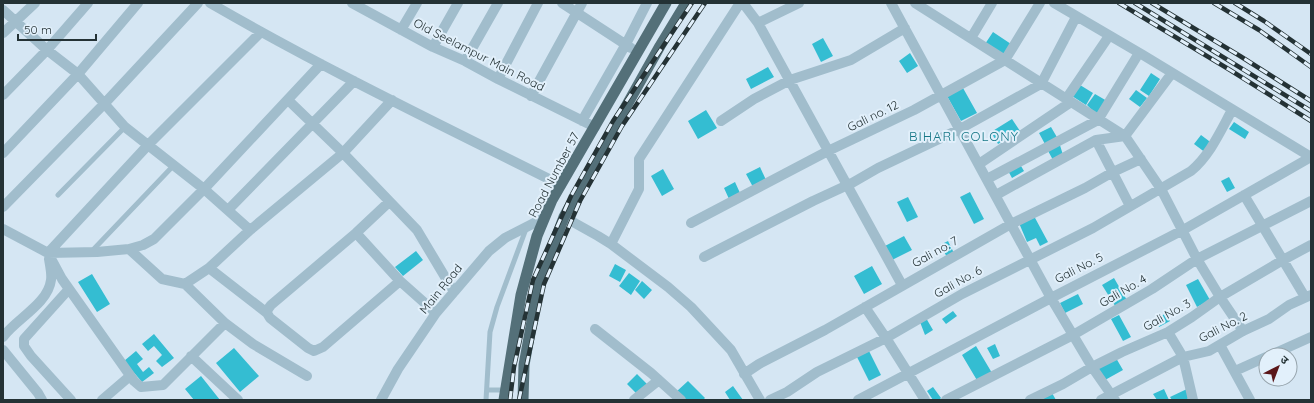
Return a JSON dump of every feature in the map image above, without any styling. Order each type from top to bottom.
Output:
[{"type":"main road","name":"Road Number 57","points":[[505,395],[521,295],[537,236],[544,218],[561,185],[666,3]]},
{"type":"main road","points":[[523,400],[524,365],[539,283],[564,217],[660,46],[686,3]]},
{"type":"street","points":[[3,33],[35,3]]},
{"type":"street","points":[[3,95],[47,50],[88,3]]},
{"type":"street","points":[[3,153],[78,74],[138,3]]},
{"type":"street","points":[[3,207],[105,103],[198,3]]},
{"type":"street","points":[[210,3],[321,64],[561,185]]},
{"type":"street","name":"Old Seelampur Main Road","points":[[352,3],[433,47],[465,61],[531,96],[595,127]]},
{"type":"street","points":[[401,30],[417,3]]},
{"type":"street","points":[[433,47],[458,3]]},
{"type":"street","points":[[465,61],[498,3]]},
{"type":"street","points":[[498,79],[538,3]]},
{"type":"street","points":[[562,3],[638,52]]},
{"type":"street","points":[[531,96],[582,3]]},
{"type":"street","points":[[582,121],[626,44],[647,3]]},
{"type":"street","points":[[611,244],[639,189],[639,159],[740,3]]},
{"type":"street","points":[[743,3],[758,23],[902,285]]},
{"type":"street","points":[[758,23],[799,3]]},
{"type":"street","points":[[891,3],[1051,298],[1092,367],[1113,397]]},
{"type":"street","points":[[971,38],[992,3]]},
{"type":"street","name":"Gali no. 12","points":[[690,223],[828,151],[872,131],[942,95],[1005,60],[1040,3]]},
{"type":"street","points":[[1054,3],[1311,157]]},
{"type":"street","points":[[918,4],[1041,84],[1125,136],[1160,189],[1197,259],[1243,331]]},
{"type":"street","points":[[3,10],[47,50],[78,74],[125,127],[149,144],[204,188],[250,230],[249,231]]},
{"type":"street","points":[[704,257],[813,200],[960,129],[1041,84],[1076,17]]},
{"type":"street","points":[[721,121],[754,99],[790,80],[851,60],[905,28]]},
{"type":"street","points":[[3,337],[43,298],[48,290],[51,280],[48,253],[149,144],[261,32]]},
{"type":"street","points":[[979,164],[1068,101],[1109,36]]},
{"type":"street","points":[[987,179],[1098,120],[1139,53]]},
{"type":"street","points":[[3,229],[48,253],[90,252],[129,249],[143,246],[154,239],[204,188],[321,64]]},
{"type":"street","points":[[996,195],[1096,140],[1125,136],[1172,73]]},
{"type":"street","points":[[228,210],[354,81]]},
{"type":"street","points":[[288,100],[343,153],[416,230],[454,292]]},
{"type":"street","points":[[185,284],[209,268],[249,231],[343,153],[392,100]]},
{"type":"street","name":"Gali No. 6","points":[[770,400],[787,392],[817,372],[886,338],[962,294],[1093,228],[1191,170],[1200,163],[1210,150],[1232,110]]},
{"type":"street","points":[[1096,140],[1130,206]]},
{"type":"street","name":"Gali No. 5","points":[[858,400],[1182,230],[1311,157]]},
{"type":"street","name":"Gali no. 7","points":[[744,374],[758,364],[825,330],[1011,224],[1085,188],[1113,172],[1141,160]]},
{"type":"street","points":[[1244,195],[1283,260],[1308,296]]},
{"type":"street","name":"Gali No. 4","points":[[946,400],[1073,335],[1152,289],[1197,259],[1311,201]]},
{"type":"street","points":[[267,314],[271,305],[356,233],[389,202]]},
{"type":"street","points":[[564,217],[611,244],[668,287],[691,307],[730,350],[760,400]]},
{"type":"street","name":"Main Road","points":[[381,400],[398,369],[436,313],[489,251],[505,238],[544,218]]},
{"type":"street","points":[[356,233],[400,281],[436,313]]},
{"type":"street","name":"Gali No. 3","points":[[1030,400],[1122,352],[1168,332],[1220,297],[1311,245]]},
{"type":"street","points":[[129,249],[162,279],[185,284],[225,323],[252,344],[307,376]]},
{"type":"street","points":[[48,253],[62,280],[130,376],[141,386],[163,386],[225,323]]},
{"type":"street","points":[[209,268],[270,318],[308,348],[314,351],[324,348],[400,281]]},
{"type":"street","points":[[69,289],[24,338],[24,346],[31,356],[71,400]]},
{"type":"street","name":"Gali No. 2","points":[[1101,400],[1113,397],[1183,357],[1209,351],[1243,331],[1270,318],[1289,305],[1308,296]]},
{"type":"street","points":[[865,307],[925,400]]},
{"type":"street","points":[[595,329],[659,380],[681,400]]},
{"type":"street","points":[[1168,332],[1183,357],[1193,400]]},
{"type":"street","points":[[1289,347],[1311,337]]},
{"type":"street","points":[[1220,345],[1250,400]]},
{"type":"street","points":[[3,350],[42,400]]},
{"type":"street","points":[[191,356],[238,400]]},
{"type":"street","points":[[1234,371],[1258,360]]},
{"type":"street","points":[[102,400],[130,376]]},
{"type":"street","points":[[634,400],[659,380]]},
{"type":"lane","points":[[58,195],[125,127]]},
{"type":"lane","points":[[90,252],[174,165]]},
{"type":"lane","points":[[486,400],[490,332],[497,307],[526,227]]},
{"type":"lane","points":[[487,390],[505,395]]},
{"type":"building","points":[[993,32],[1011,44],[1003,56],[985,44]]},
{"type":"building","points":[[823,38],[833,56],[821,62],[812,44]]},
{"type":"building","points":[[910,53],[918,66],[907,73],[899,61]]},
{"type":"building","points":[[768,67],[774,77],[751,89],[746,79]]},
{"type":"building","points":[[1151,73],[1160,79],[1149,96],[1140,90]]},
{"type":"building","points":[[1080,85],[1093,93],[1086,105],[1072,96]]},
{"type":"building","points":[[963,88],[977,113],[961,121],[947,96]]},
{"type":"building","points":[[1136,90],[1147,98],[1140,107],[1129,99]]},
{"type":"building","points":[[1095,94],[1107,101],[1098,116],[1087,105]]},
{"type":"building","points":[[706,110],[717,128],[698,139],[688,121]]},
{"type":"building","points":[[1012,119],[1020,131],[998,144],[991,132]]},
{"type":"building","points":[[1234,122],[1249,132],[1245,139],[1229,129]]},
{"type":"building","points":[[1051,127],[1058,139],[1046,146],[1039,133]]},
{"type":"building","points":[[1201,135],[1213,144],[1206,153],[1194,144]]},
{"type":"building","points":[[1059,142],[1063,155],[1053,160],[1047,149]]},
{"type":"building","points":[[1018,161],[1024,171],[1012,178],[1006,167]]},
{"type":"building","points":[[760,167],[766,180],[753,187],[746,174]]},
{"type":"building","points":[[663,169],[674,189],[662,196],[651,176]]},
{"type":"building","points":[[1229,177],[1235,188],[1227,192],[1221,181]]},
{"type":"building","points":[[735,182],[740,193],[729,199],[724,188]]},
{"type":"building","points":[[970,192],[984,219],[974,224],[960,197]]},
{"type":"building","points":[[908,197],[918,217],[907,222],[897,202]]},
{"type":"building","points":[[1034,216],[1048,242],[1040,246],[1036,238],[1027,242],[1019,223]]},
{"type":"building","points":[[904,236],[912,250],[892,260],[885,246]]},
{"type":"building","points":[[948,241],[954,253],[947,257],[940,245]]},
{"type":"building","points":[[416,251],[423,260],[403,276],[395,267]]},
{"type":"building","points":[[615,264],[626,270],[620,282],[609,276]]},
{"type":"building","points":[[872,266],[882,284],[864,294],[854,276]]},
{"type":"building","points":[[629,273],[640,281],[631,295],[619,286]]},
{"type":"building","points":[[92,274],[110,304],[97,312],[78,282]]},
{"type":"building","points":[[1114,278],[1128,302],[1117,309],[1102,285]]},
{"type":"building","points":[[1198,279],[1210,300],[1197,307],[1186,285]]},
{"type":"building","points":[[642,281],[652,290],[644,299],[635,290]]},
{"type":"building","points":[[1078,294],[1083,304],[1065,313],[1060,303]]},
{"type":"building","points":[[953,311],[957,316],[946,324],[942,319]]},
{"type":"building","points":[[1166,313],[1170,321],[1159,327],[1155,320]]},
{"type":"building","points":[[1119,315],[1131,337],[1123,341],[1111,319]]},
{"type":"building","points":[[926,318],[933,330],[925,335],[920,322]]},
{"type":"building","points":[[154,334],[174,358],[162,367],[156,361],[162,355],[154,346],[148,351],[142,344]]},
{"type":"building","points":[[995,344],[1000,356],[993,359],[987,348]]},
{"type":"building","points":[[976,346],[992,373],[978,382],[962,355]]},
{"type":"building","points":[[234,348],[259,376],[240,392],[216,363]]},
{"type":"building","points":[[136,351],[143,359],[137,364],[143,372],[149,367],[154,373],[142,382],[124,361]]},
{"type":"building","points":[[869,351],[881,375],[869,381],[857,357]]},
{"type":"building","points":[[1116,358],[1123,370],[1105,380],[1098,368]]},
{"type":"building","points":[[637,374],[647,384],[637,394],[627,384]]},
{"type":"building","points":[[201,376],[220,400],[194,400],[185,389]]},
{"type":"building","points":[[688,381],[705,398],[703,400],[685,400],[676,392]]},
{"type":"building","points":[[733,386],[743,400],[730,400],[725,392]]},
{"type":"building","points":[[933,387],[941,398],[939,400],[933,400],[927,391]]},
{"type":"building","points":[[1164,389],[1169,400],[1157,400],[1153,394]]},
{"type":"building","points":[[1187,389],[1191,397],[1185,400],[1172,400],[1170,397]]},
{"type":"building","points":[[1052,393],[1056,400],[1039,400]]},
{"type":"railway","points":[[510,400],[514,367],[533,280],[571,196],[613,121],[692,3]]},
{"type":"railway","points":[[519,400],[544,284],[580,201],[622,126],[705,3]]},
{"type":"railway","points":[[1119,3],[1311,121]]},
{"type":"railway","points":[[1135,3],[1311,111]]},
{"type":"railway","points":[[1152,3],[1311,101]]},
{"type":"railway","points":[[1214,3],[1259,30],[1311,67]]},
{"type":"railway","points":[[1235,3],[1264,21],[1311,54]]},
{"type":"district","name":"BIHARI COLONY","points":[[964,136]]}]
